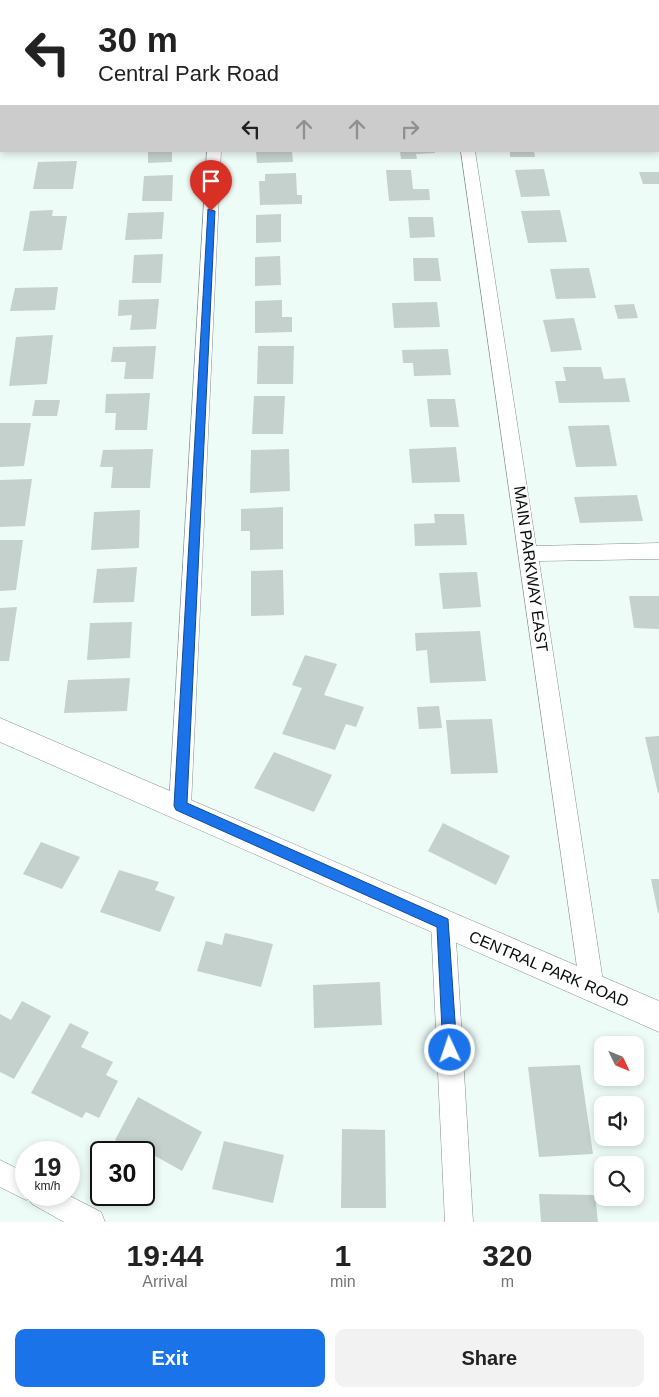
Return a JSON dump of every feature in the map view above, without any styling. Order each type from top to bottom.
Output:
[{"type":"street","points":[[180,806],[214,152]]},
{"type":"street","name":"MAIN PARKWAY EAST","points":[[468,152],[592,988]]},
{"type":"street","points":[[529,554],[659,551]]},
{"type":"street","name":"CENTRAL PARK ROAD","points":[[0,730],[180,806],[659,1017]]},
{"type":"street","points":[[443,923],[459,1222]]},
{"type":"street","points":[[0,1173],[15,1181]]},
{"type":"street","points":[[61,1206],[91,1222]]},
{"type":"building","points":[[148,152],[172,152],[172,162],[148,163]]},
{"type":"building","points":[[256,152],[292,152],[293,162],[257,163]]},
{"type":"building","points":[[400,152],[435,152],[416,154],[417,159],[401,159]]},
{"type":"building","points":[[510,152],[534,152],[535,157],[510,157]]},
{"type":"building","points":[[77,161],[73,189],[33,189],[38,162]]},
{"type":"building","points":[[544,169],[550,196],[521,197],[515,170]]},
{"type":"building","points":[[386,170],[411,170],[413,189],[429,189],[430,200],[389,201]]},
{"type":"building","points":[[639,172],[659,172],[659,184],[643,184]]},
{"type":"building","points":[[296,173],[297,195],[302,195],[302,204],[260,205],[259,181],[265,181],[265,174]]},
{"type":"building","points":[[173,175],[172,201],[142,201],[144,176]]},
{"type":"building","points":[[53,210],[52,216],[67,216],[62,250],[23,251],[30,211]]},
{"type":"building","points":[[560,210],[567,242],[528,243],[521,211]]},
{"type":"building","points":[[164,212],[162,239],[125,240],[128,213]]},
{"type":"building","points":[[281,214],[281,242],[256,243],[256,215]]},
{"type":"building","points":[[408,217],[433,217],[435,237],[410,238]]},
{"type":"building","points":[[163,254],[161,283],[132,283],[134,255]]},
{"type":"building","points":[[280,256],[281,285],[255,286],[255,257]]},
{"type":"building","points":[[413,258],[438,258],[441,281],[414,281]]},
{"type":"building","points":[[589,268],[596,298],[556,299],[550,269]]},
{"type":"building","points":[[58,287],[55,310],[10,311],[15,288]]},
{"type":"building","points":[[159,299],[156,329],[130,330],[132,315],[118,316],[119,300]]},
{"type":"building","points":[[282,300],[282,317],[292,317],[292,332],[255,333],[255,301]]},
{"type":"building","points":[[437,302],[440,327],[394,328],[392,303]]},
{"type":"building","points":[[634,304],[638,318],[618,319],[614,305]]},
{"type":"building","points":[[574,318],[582,350],[551,352],[543,320]]},
{"type":"building","points":[[53,335],[47,384],[9,386],[16,337]]},
{"type":"building","points":[[156,346],[153,379],[124,379],[126,362],[111,362],[113,347]]},
{"type":"building","points":[[258,346],[294,346],[293,384],[257,384]]},
{"type":"building","points":[[448,349],[451,375],[414,376],[413,363],[403,363],[402,350]]},
{"type":"building","points":[[563,367],[601,367],[604,379],[625,378],[630,402],[559,403],[555,381],[566,381]]},
{"type":"building","points":[[150,393],[147,430],[115,430],[116,413],[105,413],[106,394]]},
{"type":"building","points":[[254,396],[285,396],[283,434],[252,434]]},
{"type":"building","points":[[427,399],[455,399],[459,427],[430,427]]},
{"type":"building","points":[[35,400],[60,400],[57,416],[32,416]]},
{"type":"building","points":[[0,423],[31,423],[24,466],[0,467]]},
{"type":"building","points":[[609,425],[617,466],[576,467],[568,426]]},
{"type":"building","points":[[456,447],[460,482],[412,483],[409,449]]},
{"type":"building","points":[[153,449],[150,488],[111,488],[113,467],[100,467],[103,450]]},
{"type":"building","points":[[289,449],[290,491],[250,493],[251,450]]},
{"type":"building","points":[[32,479],[25,526],[0,527],[0,480]]},
{"type":"building","points":[[637,495],[643,521],[580,523],[574,497]]},
{"type":"building","points":[[283,507],[283,549],[250,550],[250,531],[241,531],[241,509]]},
{"type":"building","points":[[140,510],[139,548],[91,550],[94,512]]},
{"type":"building","points":[[434,514],[464,514],[467,545],[415,546],[414,524],[435,523]]},
{"type":"building","points":[[0,540],[23,540],[16,590],[0,591]]},
{"type":"building","points":[[137,567],[134,602],[93,603],[97,569]]},
{"type":"building","points":[[283,570],[284,615],[251,616],[251,571]]},
{"type":"building","points":[[477,572],[481,607],[443,609],[439,573]]},
{"type":"building","points":[[629,596],[659,596],[659,629],[634,628]]},
{"type":"building","points":[[17,607],[9,661],[0,661],[0,608]]},
{"type":"building","points":[[132,622],[130,658],[87,660],[90,623]]},
{"type":"building","points":[[480,631],[486,681],[430,683],[427,650],[416,651],[415,633]]},
{"type":"building","points":[[305,655],[337,664],[324,695],[364,707],[356,727],[346,724],[335,750],[282,734],[302,688],[292,685]]},
{"type":"building","points":[[130,678],[127,711],[64,713],[68,680]]},
{"type":"building","points":[[439,706],[442,728],[419,729],[417,707]]},
{"type":"building","points":[[492,719],[498,773],[451,774],[446,720]]},
{"type":"building","points":[[659,736],[659,793],[658,793],[645,737]]},
{"type":"building","points":[[274,752],[332,775],[314,812],[254,788]]},
{"type":"building","points":[[443,823],[510,856],[496,885],[428,851]]},
{"type":"building","points":[[41,842],[80,857],[62,889],[23,874]]},
{"type":"building","points":[[119,870],[159,882],[155,890],[175,897],[160,932],[100,912]]},
{"type":"building","points":[[651,879],[659,879],[659,913],[658,913]]},
{"type":"building","points":[[225,933],[273,944],[261,987],[197,971],[206,941],[222,945]]},
{"type":"building","points":[[380,982],[382,1025],[314,1028],[313,985]]},
{"type":"building","points":[[22,1001],[51,1016],[14,1079],[0,1072],[0,1014],[11,1020]]},
{"type":"building","points":[[70,1023],[89,1032],[81,1047],[113,1062],[106,1075],[118,1081],[99,1118],[86,1112],[82,1118],[31,1093]]},
{"type":"building","points":[[580,1065],[593,1154],[539,1157],[528,1067]]},
{"type":"building","points":[[138,1097],[202,1132],[182,1171],[155,1156],[155,1141],[115,1140]]},
{"type":"building","points":[[342,1129],[385,1130],[386,1208],[341,1208]]},
{"type":"building","points":[[224,1141],[284,1155],[273,1203],[212,1189]]},
{"type":"building","points":[[539,1194],[594,1195],[594,1206],[596,1206],[598,1222],[541,1222]]},
{"type":"route","points":[[211,211],[180,806],[443,923],[450,1050]]}]
